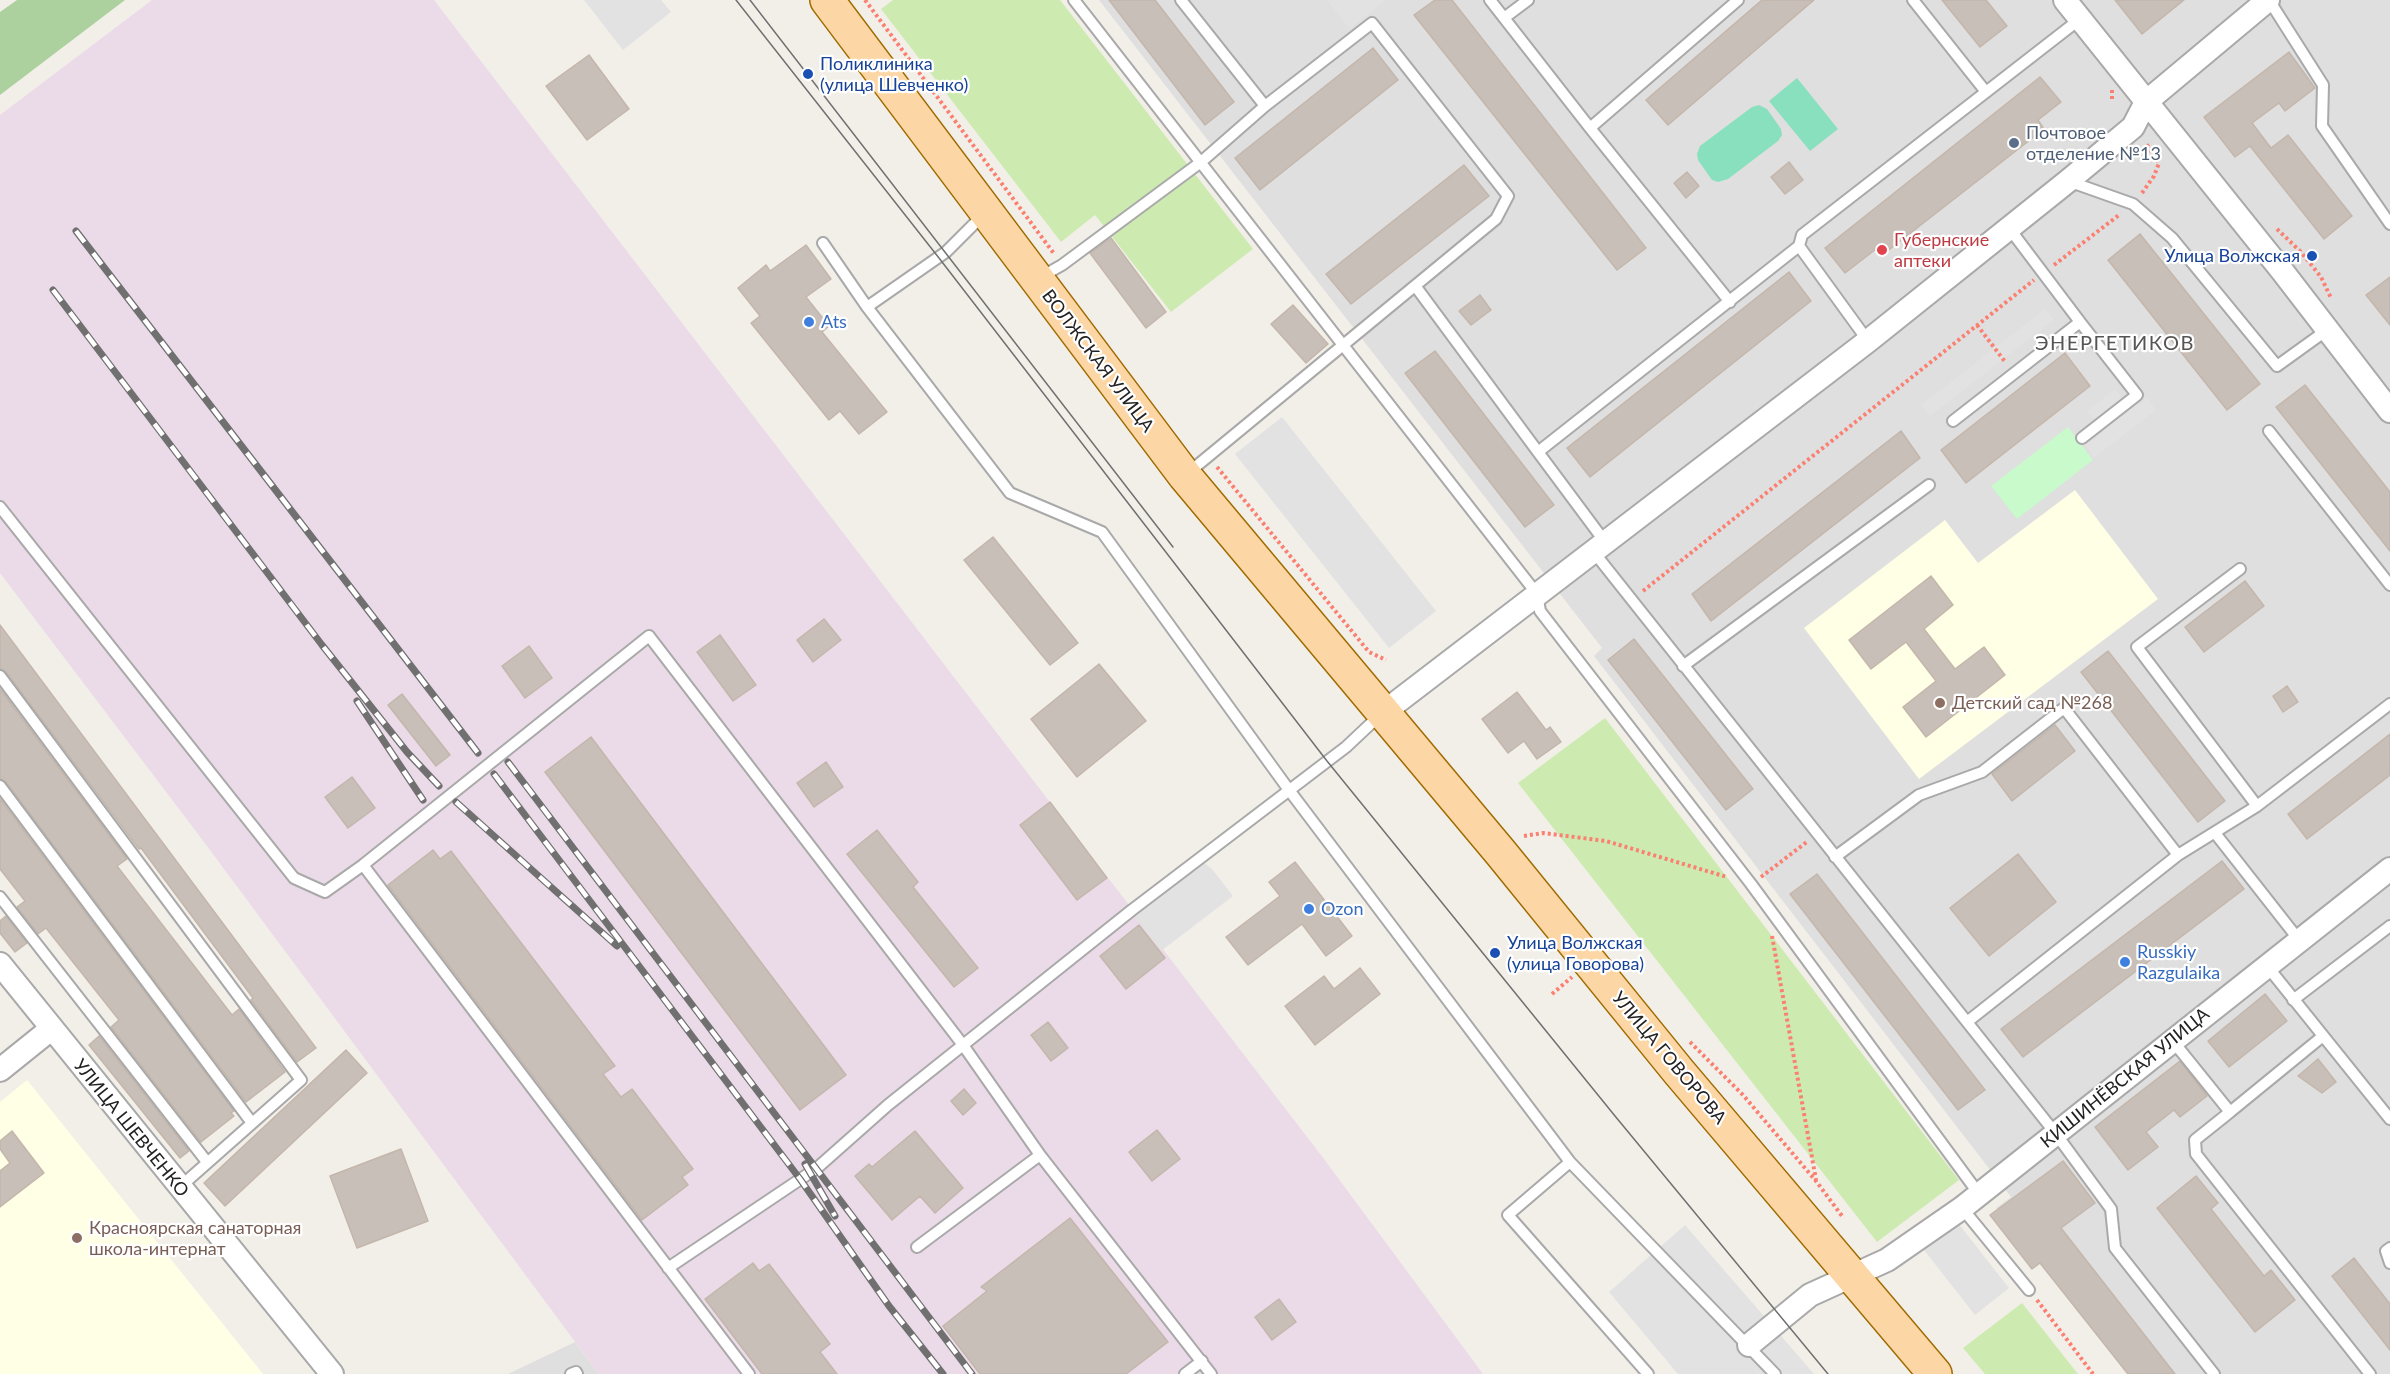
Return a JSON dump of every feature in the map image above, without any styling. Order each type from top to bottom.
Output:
[{"type":"main road","name":"ВОЛЖСКАЯ УЛИЦА","points":[[843,5],[985,213],[1049,272],[1384,712]]},
{"type":"main road","name":"УЛИЦА ГОВОРОВА","points":[[1384,712],[1679,1072],[1935,1374]]},
{"type":"street","points":[[1384,712],[1868,341],[2133,127],[2146,102],[2269,0]]},
{"type":"street","points":[[2072,6],[2390,411]]},
{"type":"street","name":"КИШИНЁВСКАЯ УЛИЦА","points":[[1749,1345],[1810,1295],[1887,1260],[1971,1201],[2390,868]]},
{"type":"street","name":"УЛИЦА ШЕВЧЕНКО","points":[[0,964],[332,1374]]},
{"type":"street","points":[[0,1070],[51,1029]]},
{"type":"lane","points":[[1074,0],[1536,594],[1540,611],[1751,884],[2030,1290]]},
{"type":"lane","points":[[1181,0],[1265,106]]},
{"type":"lane","points":[[1490,0],[1730,302]]},
{"type":"lane","points":[[1504,18],[1527,0]]},
{"type":"lane","points":[[1590,128],[1738,0]]},
{"type":"lane","points":[[1913,0],[1986,92]]},
{"type":"lane","points":[[2269,0],[2323,85],[2322,126],[2390,224]]},
{"type":"lane","points":[[1538,452],[1799,246],[1802,235],[1986,92],[2072,6]]},
{"type":"lane","points":[[1049,272],[1201,162],[1265,106],[1372,23],[1508,196],[1496,219],[1197,466]]},
{"type":"lane","points":[[2067,180],[2133,204],[2172,237],[2277,366],[2327,330]]},
{"type":"lane","points":[[867,307],[946,252],[985,213]]},
{"type":"lane","points":[[2009,227],[2137,395],[2082,438]]},
{"type":"lane","points":[[823,243],[867,307],[1010,493],[1102,532],[1289,790],[1570,1162],[1775,1374]]},
{"type":"lane","points":[[1799,246],[1868,341]]},
{"type":"lane","points":[[1416,287],[1538,452],[1632,600],[1816,835],[2056,1134],[2111,1209],[2115,1248],[2214,1374]]},
{"type":"lane","points":[[1953,421],[2080,322]]},
{"type":"lane","points":[[2269,431],[2390,585]]},
{"type":"lane","points":[[1683,666],[1929,485]]},
{"type":"lane","points":[[0,507],[294,878],[325,892],[363,865],[649,636],[963,1045],[1040,1155],[1211,1374]]},
{"type":"lane","points":[[2240,569],[2137,647],[2257,806]]},
{"type":"lane","points":[[0,676],[301,1080],[179,1187]]},
{"type":"lane","points":[[1966,1022],[2178,855],[2257,806],[2390,704]]},
{"type":"lane","points":[[1835,857],[1918,795],[1982,772],[2064,708],[2178,855]]},
{"type":"lane","points":[[668,1268],[817,1168],[888,1105],[1132,910],[1346,747],[1384,712]]},
{"type":"lane","points":[[0,786],[252,1123]]},
{"type":"lane","points":[[2216,833],[2299,940]]},
{"type":"lane","points":[[363,865],[748,1374]]},
{"type":"lane","points":[[0,897],[207,1162]]},
{"type":"lane","points":[[2293,1000],[2390,926]]},
{"type":"lane","points":[[2266,965],[2323,1036],[2386,1106],[2390,1119]]},
{"type":"lane","points":[[2323,1036],[2195,1140],[2196,1154],[2370,1374]]},
{"type":"lane","points":[[2172,1040],[2230,1112]]},
{"type":"lane","points":[[917,1247],[1040,1155]]},
{"type":"lane","points":[[1570,1162],[1508,1215],[1648,1374]]},
{"type":"lane","points":[[2390,1248],[2386,1251],[2390,1263]]},
{"type":"lane","points":[[1185,1374],[1202,1361]]},
{"type":"lane","points":[[571,1374],[576,1372],[577,1374]]},
{"type":"path","points":[[843,5],[1049,272]]},
{"type":"path","points":[[1632,600],[1977,325],[2133,204],[2154,176],[2159,163],[2145,142]]},
{"type":"path","points":[[1977,325],[2014,373]]},
{"type":"path","points":[[1197,466],[1370,652],[1386,660]]},
{"type":"path","points":[[1524,836],[1543,833],[1606,841],[1751,884],[1816,835]]},
{"type":"path","points":[[1770,930],[1816,1181]]},
{"type":"path","points":[[1683,1035],[1743,1095],[1816,1181],[1842,1216]]},
{"type":"path","points":[[2030,1290],[2093,1374]]},
{"type":"shaded area","points":[[152,0],[434,0],[1324,1159],[1483,1374],[599,1374],[201,838],[0,573],[0,115]]},
{"type":"shaded area","points":[[584,0],[661,0],[671,12],[623,50]]},
{"type":"shaded area","points":[[1099,0],[2390,0],[2390,1374],[2127,1374],[1996,1208],[2011,1197],[1594,656],[1602,648]]},
{"type":"shaded area","points":[[1327,0],[1386,0],[1349,29]]},
{"type":"shaded area","points":[[2045,309],[2054,320],[1930,416],[1921,405]]},
{"type":"shaded area","points":[[2115,389],[2124,400],[2096,422],[2087,411]]},
{"type":"shaded area","points":[[2147,397],[2156,410],[2094,458],[2085,445]]},
{"type":"shaded area","points":[[1282,417],[1436,611],[1389,648],[1235,454]]},
{"type":"shaded area","name":"Детский сад №268","points":[[2075,490],[2158,599],[1919,779],[1804,628],[1945,520],[1978,563]]},
{"type":"shaded area","points":[[1203,862],[1212,869],[1233,896],[1161,951],[1134,916]]},
{"type":"shaded area","name":"Красноярская санаторная школа-интернат","points":[[27,1080],[263,1374],[0,1374],[0,1102]]},
{"type":"shaded area","points":[[1958,1223],[2009,1288],[1975,1315],[1924,1250]]},
{"type":"shaded area","points":[[1685,1225],[1814,1374],[1678,1374],[1609,1292]]},
{"type":"shaded area","points":[[575,1342],[599,1374],[508,1374]]},
{"type":"green space","points":[[17,0],[125,0],[0,95],[0,12]]},
{"type":"green space","points":[[893,0],[1060,0],[1253,249],[1171,312],[1095,215],[1061,242],[881,9]]},
{"type":"green space","points":[[1797,78],[1838,129],[1810,151],[1769,101]]},
{"type":"green space","points":[[1759,105],[1767,109],[1781,129],[1782,135],[1778,141],[1728,179],[1718,182],[1712,180],[1698,160],[1697,154],[1700,146],[1752,107]]},
{"type":"green space","points":[[2068,427],[2093,460],[2017,519],[1991,486]]},
{"type":"green space","points":[[1605,718],[1959,1180],[1877,1242],[1518,783]]},
{"type":"green space","points":[[2022,1303],[2078,1374],[1985,1374],[1963,1348]]},
{"type":"building","points":[[1109,0],[1155,0],[1234,102],[1205,125]]},
{"type":"building","points":[[1435,0],[1452,0],[1646,248],[1617,270],[1414,15]]},
{"type":"building","points":[[1762,0],[1814,0],[1668,125],[1646,100]]},
{"type":"building","points":[[1942,0],[1986,0],[2007,26],[1980,47]]},
{"type":"building","points":[[2115,0],[2184,0],[2142,34]]},
{"type":"building","points":[[1373,48],[1398,80],[1260,190],[1235,158]]},
{"type":"building","points":[[2289,52],[2315,88],[2285,111],[2279,103],[2252,123],[2271,148],[2288,135],[2352,216],[2324,239],[2250,146],[2235,157],[2204,117]]},
{"type":"building","points":[[589,55],[629,109],[587,140],[546,86]]},
{"type":"building","points":[[2040,77],[2061,102],[2038,120],[2044,129],[1881,256],[1876,249],[1845,273],[1825,248]]},
{"type":"building","points":[[1789,162],[1803,180],[1785,194],[1771,177]]},
{"type":"building","points":[[1464,165],[1489,196],[1351,304],[1326,274]]},
{"type":"building","points":[[1687,172],[1699,186],[1686,198],[1674,183]]},
{"type":"building","points":[[2140,234],[2260,384],[2227,410],[2108,260]]},
{"type":"building","points":[[1111,238],[1166,312],[1146,328],[1090,253]]},
{"type":"building","points":[[806,245],[831,279],[806,297],[829,326],[822,332],[887,412],[859,434],[840,411],[829,420],[751,323],[760,316],[738,288],[766,265],[770,271]]},
{"type":"building","points":[[1789,272],[1811,301],[1590,477],[1567,448]]},
{"type":"building","points":[[2390,277],[2390,325],[2366,295]]},
{"type":"building","points":[[1480,295],[1491,310],[1471,325],[1459,311]]},
{"type":"building","points":[[1293,305],[1328,344],[1306,363],[1271,324]]},
{"type":"building","points":[[1435,351],[1554,505],[1525,527],[1405,373]]},
{"type":"building","points":[[2065,353],[2090,386],[1966,483],[1941,450]]},
{"type":"building","points":[[2305,385],[2390,492],[2390,551],[2276,407]]},
{"type":"building","points":[[1901,431],[1920,458],[1711,621],[1692,594]]},
{"type":"building","points":[[993,537],[1078,643],[1050,665],[964,560]]},
{"type":"building","points":[[1931,576],[1953,605],[1924,629],[1955,669],[1984,647],[2005,675],[1926,737],[1903,707],[1936,681],[1906,642],[1871,669],[1849,640]]},
{"type":"building","points":[[2245,581],[2264,606],[2204,652],[2185,627]]},
{"type":"building","points":[[824,619],[841,640],[813,662],[797,640]]},
{"type":"building","points":[[0,625],[316,1048],[297,1062],[251,1000],[253,998],[141,848],[139,849],[6,672],[0,669]]},
{"type":"building","points":[[720,635],[756,685],[733,701],[697,652]]},
{"type":"building","points":[[1634,639],[1753,789],[1726,810],[1608,660]]},
{"type":"building","points":[[529,646],[552,678],[525,698],[502,666]]},
{"type":"building","points":[[2108,651],[2225,801],[2198,822],[2081,672]]},
{"type":"building","points":[[1099,664],[1146,721],[1077,777],[1031,719]]},
{"type":"building","points":[[2287,686],[2298,702],[2283,712],[2273,696]]},
{"type":"building","points":[[0,689],[127,859],[117,866],[232,1015],[239,1009],[285,1072],[246,1102],[6,782],[0,779]]},
{"type":"building","points":[[1517,692],[1546,730],[1550,727],[1561,742],[1537,759],[1524,741],[1508,753],[1482,719]]},
{"type":"building","points":[[402,694],[450,755],[436,766],[388,705]]},
{"type":"building","points":[[2055,725],[2075,751],[2012,801],[1992,774]]},
{"type":"building","points":[[2390,734],[2390,775],[2307,839],[2288,814]]},
{"type":"building","points":[[591,737],[846,1075],[800,1110],[545,772]]},
{"type":"building","points":[[826,762],[843,787],[814,807],[797,783]]},
{"type":"building","points":[[352,777],[375,808],[348,828],[325,797]]},
{"type":"building","points":[[0,799],[234,1111],[231,1113],[234,1116],[201,1142],[111,1027],[119,1020],[46,928],[38,934],[17,907],[25,901],[0,869]]},
{"type":"building","points":[[1050,802],[1107,878],[1077,900],[1020,825]]},
{"type":"building","points":[[877,830],[918,882],[913,887],[978,968],[954,987],[847,854]]},
{"type":"building","points":[[433,850],[440,859],[451,851],[615,1066],[603,1074],[621,1097],[632,1089],[693,1169],[682,1177],[688,1185],[642,1220],[388,885]]},
{"type":"building","points":[[2018,854],[2056,902],[1989,956],[1950,908]]},
{"type":"building","points":[[2222,861],[2244,889],[2023,1057],[2001,1029]]},
{"type":"building","points":[[1295,862],[1352,936],[1326,956],[1302,924],[1248,965],[1226,937],[1280,896],[1269,882]]},
{"type":"building","points":[[1817,874],[1985,1090],[1958,1110],[1790,894]]},
{"type":"building","points":[[6,916],[27,943],[15,952],[0,933],[0,921]]},
{"type":"building","points":[[1139,925],[1165,958],[1126,989],[1100,956]]},
{"type":"building","points":[[1360,968],[1380,994],[1315,1045],[1285,1006],[1324,976],[1334,989]]},
{"type":"building","points":[[2265,994],[2287,1021],[2229,1067],[2208,1041]]},
{"type":"building","points":[[1048,1022],[1068,1048],[1051,1061],[1031,1035]]},
{"type":"building","points":[[99,1036],[189,1151],[180,1158],[89,1045]]},
{"type":"building","points":[[346,1050],[367,1073],[225,1206],[204,1183]]},
{"type":"building","points":[[2318,1059],[2336,1082],[2322,1093],[2298,1076]]},
{"type":"building","points":[[2180,1061],[2207,1096],[2180,1117],[2174,1110],[2146,1132],[2158,1147],[2128,1170],[2095,1127]]},
{"type":"building","points":[[964,1089],[976,1103],[963,1115],[951,1101]]},
{"type":"building","points":[[1157,1130],[1180,1159],[1152,1181],[1129,1152]]},
{"type":"building","points":[[12,1131],[44,1173],[0,1207],[0,1171],[10,1163],[0,1149],[0,1141]]},
{"type":"building","points":[[915,1131],[963,1188],[935,1213],[920,1196],[892,1220],[855,1176],[869,1164],[872,1167]]},
{"type":"building","points":[[401,1149],[428,1221],[357,1248],[330,1176]]},
{"type":"building","points":[[2063,1161],[2095,1203],[2061,1228],[2175,1374],[2128,1374],[2040,1263],[2032,1269],[1990,1215]]},
{"type":"building","points":[[2196,1176],[2218,1203],[2211,1209],[2264,1276],[2271,1270],[2295,1300],[2255,1332],[2157,1208]]},
{"type":"building","points":[[1070,1218],[1168,1342],[1126,1374],[980,1374],[943,1326],[987,1291],[981,1287]]},
{"type":"building","points":[[2354,1258],[2390,1304],[2390,1350],[2332,1276]]},
{"type":"building","points":[[753,1263],[759,1271],[769,1264],[830,1344],[820,1352],[837,1374],[762,1374],[705,1299]]},
{"type":"building","points":[[1279,1299],[1296,1322],[1272,1340],[1255,1317]]},
{"type":"tram line","points":[[736,0],[939,258],[1327,761],[1828,1374]]},
{"type":"tram line","points":[[750,0],[1173,547]]},
{"type":"railway","points":[[76,231],[478,753]]},
{"type":"railway","points":[[53,290],[322,645],[407,752],[439,786]]},
{"type":"railway","points":[[357,701],[423,800]]},
{"type":"railway","points":[[508,762],[972,1374]]},
{"type":"railway","points":[[494,774],[800,1179],[889,1306],[943,1374]]},
{"type":"railway","points":[[456,802],[617,946]]},
{"type":"railway","points":[[805,1164],[835,1216]]},
{"type":"place","name":"Поликлиника (улица Шевченко)","points":[[808,74]]},
{"type":"place","name":"Почтовое отделение №13","points":[[2014,143]]},
{"type":"place","name":"Губернские аптеки","points":[[1882,250]]},
{"type":"place","name":"Улица Волжская","points":[[2312,256]]},
{"type":"place","name":"Ats","points":[[809,322]]},
{"type":"place","name":"Детский сад №268","points":[[1940,703]]},
{"type":"place","name":"Ozon","points":[[1309,909]]},
{"type":"place","name":"Улица Волжская (улица Говорова)","points":[[1495,953]]},
{"type":"place","name":"Russkiy Razgulaika","points":[[2125,962]]},
{"type":"place","name":"Красноярская санаторная школа-интернат","points":[[77,1238]]},
{"type":"district","name":"ЭНЕРГЕТИКОВ","points":[[2115,344]]}]
